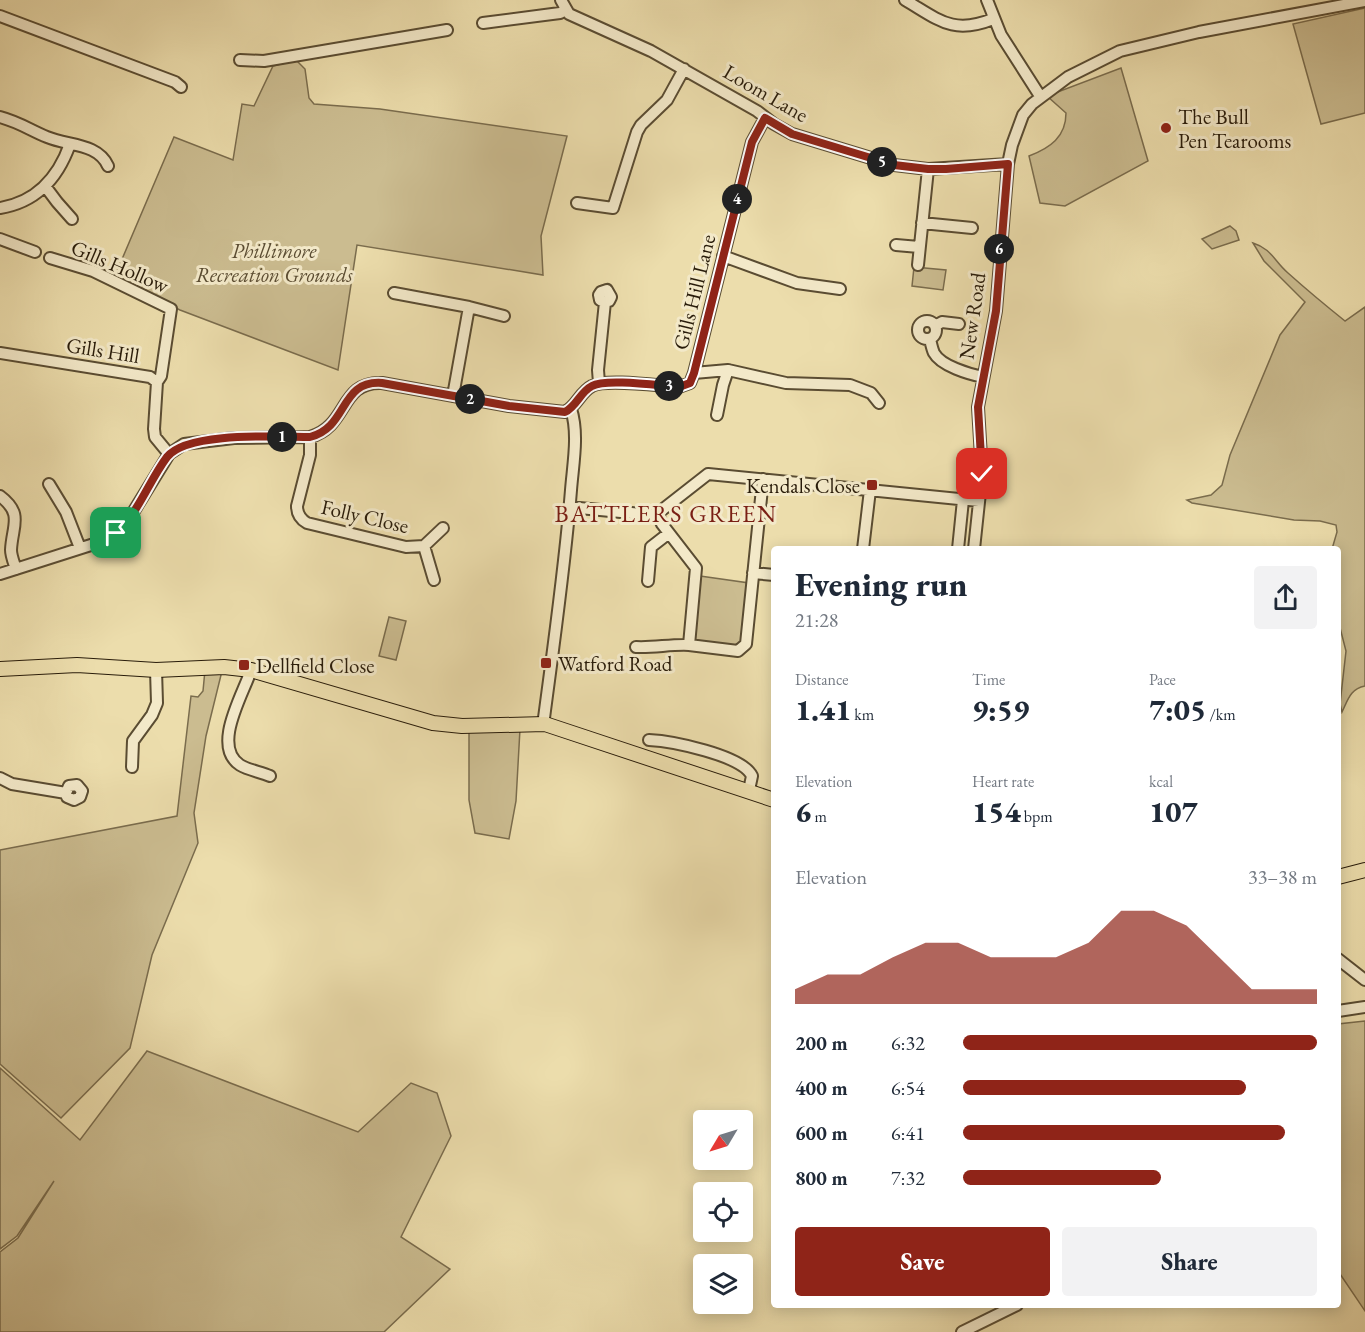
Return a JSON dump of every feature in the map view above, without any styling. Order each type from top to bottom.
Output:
[{"type":"main road","points":[[0,669],[76,665],[156,670],[224,667],[251,670],[433,723],[462,726],[545,724],[771,799]]},
{"type":"main road","points":[[1341,876],[1365,870]]},
{"type":"street","points":[[905,0],[952,26],[972,26],[993,19]]},
{"type":"street","points":[[987,0],[993,19],[1040,96]]},
{"type":"street","name":"New Road","points":[[974,546],[982,461],[977,418],[996,311],[1008,164],[1023,115],[1040,96],[1068,77],[1128,48],[1199,32],[1365,1]]},
{"type":"street","points":[[483,23],[560,13],[563,5]]},
{"type":"street","name":"Loom Lane","points":[[563,5],[581,21],[651,51],[792,134],[894,165],[928,169],[1008,164]]},
{"type":"street","points":[[0,16],[175,82],[181,87]]},
{"type":"street","points":[[240,60],[264,61],[447,30]]},
{"type":"street","points":[[577,203],[613,208],[637,132],[641,125],[667,100],[684,69]]},
{"type":"street","points":[[0,117],[20,122],[47,137],[92,149],[104,157],[108,166]]},
{"type":"street","name":"Gills Hill Lane","points":[[599,383],[679,387],[690,383],[752,142],[765,118]]},
{"type":"street","points":[[0,208],[31,198],[45,186],[63,163],[70,144]]},
{"type":"street","points":[[918,265],[928,169]]},
{"type":"street","points":[[45,186],[72,219]]},
{"type":"street","points":[[922,223],[972,228]]},
{"type":"street","points":[[0,238],[35,252]]},
{"type":"street","points":[[896,245],[919,247]]},
{"type":"street","points":[[723,256],[797,283],[840,289]]},
{"type":"street","name":"Gills Hollow","points":[[50,258],[93,271],[171,309],[161,376],[157,382]]},
{"type":"street","points":[[394,293],[504,316]]},
{"type":"street","points":[[0,574],[104,540],[123,527],[169,454],[184,444],[234,438],[310,437],[326,430],[337,419],[351,394],[367,384],[382,383],[565,412],[571,409],[586,390],[599,383],[598,370],[605,302]]},
{"type":"street","points":[[453,396],[469,307]]},
{"type":"street","points":[[927,321],[935,326],[936,332],[930,339],[918,333],[918,327],[927,321]]},
{"type":"street","points":[[935,326],[942,322],[959,324]]},
{"type":"street","points":[[930,339],[933,352],[938,358],[960,371],[983,377]]},
{"type":"street","name":"Gills Hill","points":[[0,352],[150,378],[157,382],[155,437],[169,454]]},
{"type":"street","points":[[717,415],[728,370]]},
{"type":"street","points":[[694,373],[728,370],[786,383],[850,385],[871,393],[879,403]]},
{"type":"street","points":[[545,724],[564,571],[576,423],[571,409]]},
{"type":"street","name":"Folly Close","points":[[310,437],[310,454],[297,506],[299,516],[307,523],[406,547],[424,546],[443,528]]},
{"type":"street","points":[[569,507],[648,515],[657,513],[708,474],[979,501]]},
{"type":"street","points":[[636,647],[649,648],[665,644],[738,651],[744,647],[763,479]]},
{"type":"street","points":[[49,484],[66,512],[80,548]]},
{"type":"street","points":[[863,546],[870,490]]},
{"type":"street","points":[[0,496],[14,511],[15,525],[11,551],[16,569]]},
{"type":"street","points":[[958,546],[963,500]]},
{"type":"street","points":[[657,513],[696,568],[690,645]]},
{"type":"street","points":[[648,580],[651,547],[669,533]]},
{"type":"street","name":"Folly Close","points":[[424,546],[434,580]]},
{"type":"street","points":[[753,573],[771,575]]},
{"type":"street","points":[[132,767],[133,741],[152,715],[157,703],[156,670]]},
{"type":"street","points":[[251,670],[234,710],[229,733],[229,748],[231,756],[241,765],[270,776]]},
{"type":"street","points":[[649,740],[710,752],[747,769],[752,776],[748,790]]},
{"type":"street","points":[[0,778],[12,784],[66,793]]},
{"type":"street","points":[[1341,961],[1365,980]]},
{"type":"street","points":[[1341,1011],[1365,1007]]},
{"type":"street","points":[[962,1332],[1011,1308]]},
{"type":"green space","points":[[1365,8],[1365,113],[1321,124],[1293,24]]},
{"type":"green space","name":"Phillimore Recreation Grounds","points":[[296,60],[305,69],[309,98],[314,104],[380,109],[567,136],[541,236],[543,275],[357,245],[338,370],[180,310],[114,278],[174,137],[233,160],[242,104],[254,106],[273,66]]},
{"type":"green space","points":[[1121,68],[1148,161],[1065,206],[1040,203],[1029,156],[1050,145],[1060,135],[1066,113],[1047,96]]},
{"type":"green space","points":[[1230,226],[1236,231],[1239,240],[1212,249],[1202,239]]},
{"type":"green space","points":[[1253,243],[1269,252],[1283,269],[1345,321],[1365,307],[1365,686],[1353,692],[1342,712],[1341,695],[1346,651],[1341,632],[1341,546],[1333,546],[1337,532],[1336,525],[1192,503],[1187,500],[1211,495],[1222,485],[1230,455],[1280,335],[1305,302],[1264,261]]},
{"type":"green space","points":[[914,267],[946,270],[943,290],[912,286]]},
{"type":"green space","points":[[700,576],[749,583],[741,643],[736,647],[696,641]]},
{"type":"green space","points":[[389,617],[406,621],[396,660],[379,656]]},
{"type":"green space","points":[[205,670],[222,671],[206,736],[194,813],[198,843],[152,955],[130,1048],[61,1118],[0,1064],[0,850],[177,816],[191,696],[198,697],[203,691]]},
{"type":"green space","points":[[520,729],[516,801],[509,839],[475,833],[469,800],[469,730]]},
{"type":"green space","points":[[1365,1021],[1365,1311],[1341,1275],[1341,1024]]},
{"type":"green space","points":[[147,1051],[358,1132],[411,1083],[437,1093],[451,1136],[401,1237],[450,1269],[384,1332],[0,1332],[0,1252],[18,1238],[54,1181],[17,1236],[0,1249],[0,1068],[80,1140]]},
{"type":"place","name":"The Bull Pen Tearooms","points":[[1166,128]]},
{"type":"place","name":"Kendals Close","points":[[872,485]]},
{"type":"place","name":"Watford Road","points":[[546,663]]},
{"type":"place","name":"Dellfield Close","points":[[244,665]]},
{"type":"district","name":"BATTLERS GREEN","points":[[666,513]]},
{"type":"route","points":[[116,533],[129,519],[163,463],[176,448],[184,444],[210,440],[319,435],[337,419],[351,394],[367,384],[382,383],[509,406],[565,412],[576,404],[586,390],[599,383],[679,387],[690,383],[693,379],[752,142],[765,118],[792,134],[894,165],[946,169],[1008,164],[998,259],[996,311],[979,396],[977,418],[982,474]]}]
